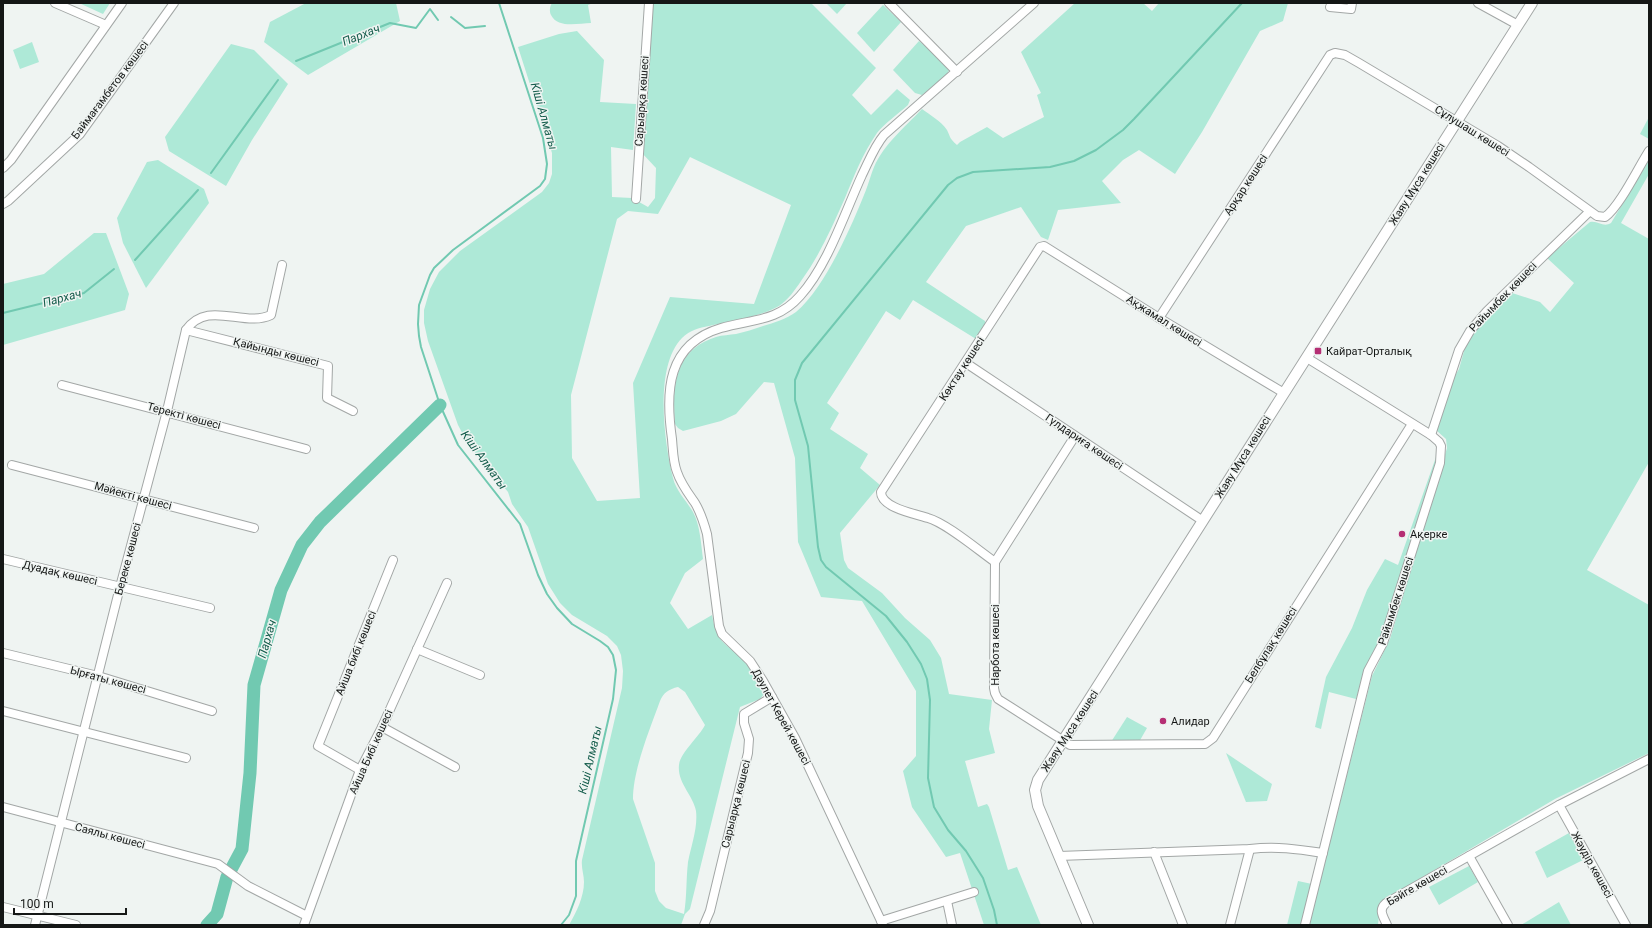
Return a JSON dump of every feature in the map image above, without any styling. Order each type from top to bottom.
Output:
[{"type":"street","points":[[55,3],[106,25]]},
{"type":"street","points":[[3,168],[11,160],[122,3]]},
{"type":"street","name":"Баймағамбетов көшесі","points":[[3,204],[80,134],[174,3]]},
{"type":"street","name":"Сарыарқа көшесі","points":[[636,199],[649,3]]},
{"type":"street","points":[[889,3],[957,72]]},
{"type":"street","name":"Дәулет Керей көшесі","points":[[882,923],[795,738],[750,661],[722,634],[719,626],[707,534],[700,512],[685,489],[676,471],[669,415],[671,381],[674,367],[680,356],[692,343],[706,333],[722,328],[759,321],[782,311],[796,300],[805,290],[828,252],[878,143],[901,118],[957,72],[1034,3]]},
{"type":"street","points":[[1330,7],[1350,9],[1352,3]]},
{"type":"street","points":[[1478,3],[1518,25]]},
{"type":"street","name":"Жаяу Мұса көшесі","points":[[1088,925],[1038,806],[1035,790],[1038,780],[1532,3]]},
{"type":"street","name":"Сұлушаш көшесі","points":[[1335,53],[1344,55],[1359,63],[1457,121],[1530,167],[1589,212],[1597,216],[1604,217],[1620,198],[1649,151]]},
{"type":"street","name":"Арқар көшесі","points":[[1159,318],[1330,55],[1335,53]]},
{"type":"street","name":"Райымбек көшесі","points":[[1305,925],[1368,671],[1383,643],[1440,463],[1440,442],[1432,435],[1459,350],[1470,331],[1487,311],[1589,212]]},
{"type":"street","name":"Ақжамал көшесі","points":[[1044,246],[1159,318],[1284,393]]},
{"type":"street","name":"Көктау көшесі","points":[[996,562],[935,520],[899,509],[884,500],[881,495],[883,488],[1040,247],[1044,246]]},
{"type":"street","points":[[186,330],[192,323],[206,316],[220,315],[255,319],[265,318],[271,315],[282,265]]},
{"type":"street","name":"Қайынды көшесі","points":[[186,330],[328,366],[327,398],[353,411]]},
{"type":"street","name":"Береке көшесі","points":[[35,925],[85,732],[120,587],[167,411],[186,330]]},
{"type":"street","points":[[1306,358],[1432,435]]},
{"type":"street","name":"Гүлдариға көшесі","points":[[966,362],[1203,521]]},
{"type":"street","name":"Теректі көшесі","points":[[62,385],[306,448]]},
{"type":"street","name":"Белбұлақ көшесі","points":[[1063,741],[1070,745],[1205,744],[1210,741],[1412,424]]},
{"type":"street","points":[[996,562],[1075,436]]},
{"type":"street","name":"Мәйекті көшесі","points":[[12,465],[254,528]]},
{"type":"street","name":"Дуадақ көшесі","points":[[3,559],[210,608]]},
{"type":"street","name":"Айша бибі көшесі","points":[[360,770],[318,746],[393,560]]},
{"type":"street","name":"Нарбота көшесі","points":[[996,562],[994,688],[996,697],[1063,741]]},
{"type":"street","name":"Айша Бибі көшесі","points":[[304,925],[360,770],[382,727],[447,583]]},
{"type":"street","points":[[417,649],[480,675]]},
{"type":"street","name":"Ырғаты көшесі","points":[[3,653],[98,676],[212,711]]},
{"type":"street","name":"Сарыарқа көшесі","points":[[704,925],[710,911],[748,753],[749,739],[744,723],[744,714],[772,697]]},
{"type":"street","points":[[3,711],[186,758]]},
{"type":"street","points":[[382,727],[455,767]]},
{"type":"street","points":[[1508,925],[1469,856],[1559,804],[1649,759]]},
{"type":"street","name":"Жәудір көшесі","points":[[1559,804],[1626,925]]},
{"type":"street","name":"Саялы көшесі","points":[[3,807],[218,864],[248,886],[307,916]]},
{"type":"street","points":[[1059,856],[1269,847],[1287,847],[1323,853]]},
{"type":"street","points":[[1230,925],[1250,849]]},
{"type":"street","points":[[1154,852],[1183,925]]},
{"type":"street","name":"Бәйге көшесі","points":[[1387,925],[1381,911],[1382,907],[1386,903],[1469,856]]},
{"type":"street","points":[[882,923],[974,892]]},
{"type":"street","points":[[948,901],[952,925]]},
{"type":"street","points":[[3,907],[76,925]]},
{"type":"green space","points":[[79,3],[87,4],[110,3],[103,14]]},
{"type":"green space","name":"Пархач","points":[[306,3],[396,3],[400,21],[308,75],[264,42],[270,22]]},
{"type":"green space","points":[[552,3],[593,3],[588,5],[591,23],[564,24],[559,22],[554,19],[550,13]]},
{"type":"green space","points":[[651,3],[811,3],[876,68],[852,95],[871,115],[897,89],[910,100],[908,105],[877,133],[867,148],[820,251],[808,271],[788,298],[779,306],[763,313],[691,331],[682,338],[673,351],[664,385],[667,445],[674,483],[693,512],[697,523],[703,559],[685,573],[670,603],[688,629],[712,615],[719,637],[746,662],[764,694],[760,699],[740,707],[690,909],[685,914],[681,925],[569,925],[577,910],[584,888],[582,860],[622,688],[623,671],[621,655],[617,646],[607,636],[572,615],[560,603],[548,584],[528,527],[512,504],[508,492],[468,444],[458,425],[428,341],[424,323],[424,310],[430,289],[439,272],[460,251],[542,192],[549,183],[552,174],[552,153],[518,47],[559,34],[577,31],[604,60],[600,102],[636,104],[633,150],[611,147],[612,197],[632,198],[648,207],[655,198],[656,168],[641,152]],"holes":[[[690,157],[791,205],[754,304],[670,297],[633,383],[640,498],[597,501],[572,458],[571,395],[617,219],[628,211],[658,214]],[[678,687],[685,692],[705,725],[686,750],[680,760],[679,765],[680,778],[696,811],[695,830],[688,862],[684,914],[666,908],[659,901],[655,891],[655,863],[633,799],[639,762],[660,701],[667,692]]]},
{"type":"green space","points":[[826,3],[847,3],[837,14]]},
{"type":"green space","points":[[1075,3],[1143,3],[1152,11],[1159,3],[1288,3],[1283,21],[1260,31],[1202,132],[1175,174],[1139,150],[1123,160],[1102,181],[1121,203],[1058,210],[1048,240],[1041,237],[1021,207],[966,226],[926,282],[985,321],[985,324],[976,339],[913,300],[900,320],[886,311],[827,403],[839,413],[830,429],[868,454],[860,468],[880,485],[840,533],[844,560],[848,568],[882,593],[905,618],[930,640],[941,658],[949,694],[992,700],[989,729],[995,753],[965,761],[978,807],[987,804],[989,807],[1008,870],[1017,867],[1041,925],[984,925],[960,853],[946,857],[912,807],[903,771],[916,756],[916,691],[862,601],[821,597],[798,542],[795,458],[774,383],[764,382],[736,414],[721,421],[683,431],[675,424],[674,397],[679,372],[684,360],[691,351],[702,343],[716,337],[739,333],[771,324],[796,312],[807,301],[817,288],[837,255],[878,159],[895,136],[922,109],[942,124],[947,130],[951,139],[957,145],[987,127],[1003,138],[1044,117],[1037,95],[1041,93],[1021,52]]},
{"type":"green space","points":[[883,5],[901,22],[874,52],[857,33]]},
{"type":"green space","points":[[919,41],[946,64],[949,70],[947,75],[922,95],[915,93],[893,70]]},
{"type":"green space","points":[[32,42],[39,62],[20,69],[13,50]]},
{"type":"green space","points":[[231,44],[254,50],[288,84],[252,140],[226,186],[169,151],[165,137]]},
{"type":"green space","points":[[1649,117],[1649,139],[1640,134]]},
{"type":"green space","points":[[158,160],[204,189],[209,203],[146,288],[123,243],[117,218],[147,162]]},
{"type":"green space","points":[[1649,160],[1649,174],[1621,223],[1649,239],[1649,462],[1587,570],[1649,605],[1649,753],[1555,799],[1387,898],[1380,905],[1378,925],[1309,925],[1372,676],[1390,639],[1447,448],[1446,439],[1436,430],[1454,377],[1459,369],[1468,337],[1509,292],[1540,302],[1550,312],[1574,283],[1547,258],[1590,222],[1605,225],[1611,223]]},
{"type":"green space","points":[[94,233],[106,233],[129,294],[125,310],[3,345],[3,284],[44,274]]},
{"type":"green space","points":[[1436,457],[1435,465],[1378,648],[1366,667],[1356,699],[1329,692],[1321,729],[1315,727],[1326,677],[1352,628],[1367,590],[1385,559],[1398,565]]},
{"type":"green space","points":[[1127,717],[1147,728],[1139,742],[1111,742]]},
{"type":"green space","points":[[1226,753],[1272,784],[1267,801],[1246,802]]},
{"type":"green space","points":[[1569,833],[1583,860],[1547,878],[1535,852]]},
{"type":"green space","points":[[1469,866],[1478,882],[1439,905],[1429,887]]},
{"type":"green space","points":[[1298,881],[1312,884],[1301,925],[1287,925]]},
{"type":"green space","points":[[1559,902],[1571,925],[1521,925]]},
{"type":"waterway","name":"Кіші Алматы","points":[[499,3],[543,138],[547,164],[545,179],[540,186],[453,250],[434,268],[419,305],[418,324],[421,347],[440,405],[458,445],[520,524],[538,575],[547,594],[557,608],[572,624],[608,647],[613,655],[616,670],[613,699],[576,861],[576,896],[569,915],[561,925]]},
{"type":"waterway","points":[[997,925],[994,910],[983,878],[966,851],[948,830],[934,807],[928,778],[930,700],[927,679],[921,664],[907,642],[886,616],[826,567],[821,560],[818,547],[808,446],[795,400],[795,380],[802,363],[948,185],[957,178],[973,172],[1050,167],[1074,161],[1096,150],[1123,130],[1134,119],[1242,3]]},
{"type":"waterway","name":"Пархач","points":[[296,61],[390,23],[416,28],[430,9],[438,20]]},
{"type":"waterway","name":"Пархач","points":[[451,17],[465,28],[485,26]]},
{"type":"waterway","name":"Пархач","points":[[211,173],[278,80]]},
{"type":"waterway","name":"Пархач","points":[[135,260],[198,190]]},
{"type":"waterway","name":"Пархач","points":[[3,313],[84,293],[114,269]]},
{"type":"waterway","name":"Пархач","points":[[207,925],[217,914],[227,877],[242,849],[250,773],[254,685],[281,590],[302,545],[320,522],[440,405]]},
{"type":"place","name":"Кайрат-Орталық","points":[[1318,351]]},
{"type":"place","name":"Ақерке","points":[[1402,534]]},
{"type":"place","name":"Алидар","points":[[1163,721]]}]
